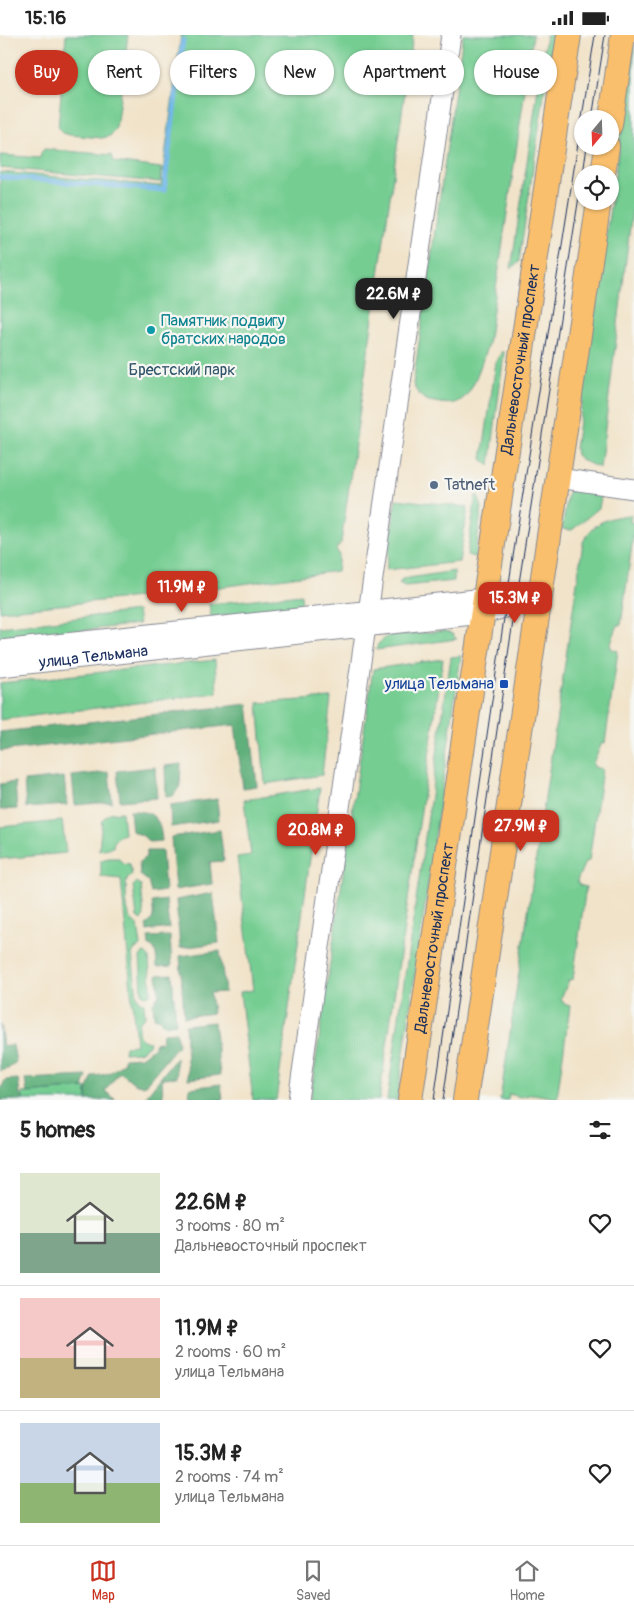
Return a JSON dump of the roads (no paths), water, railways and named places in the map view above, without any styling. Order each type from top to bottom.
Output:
[{"type":"main road","name":"Дальневосточный проспект","points":[[410,1100],[569,35]]},
{"type":"main road","points":[[612,110],[623,35]]},
{"type":"main road","points":[[465,1100],[598,210]]},
{"type":"street","points":[[298,1100],[451,35]]},
{"type":"street","points":[[558,478],[634,489]]},
{"type":"street","name":"улица Тельмана","points":[[0,667],[367,619],[540,599]]},
{"type":"street","name":"улица Тельмана","points":[[0,650],[367,619]]},
{"type":"waterway","points":[[0,177],[164,190],[183,40]]},
{"type":"tram line","points":[[434,1100],[512,563],[595,35]]},
{"type":"tram line","points":[[593,110],[605,35]]},
{"type":"tram line","points":[[584,165],[586,155]]},
{"type":"tram line","points":[[443,1100],[510,641],[577,210]]},
{"type":"place","name":"Памятник подвигу братских народов","points":[[151,330]]},
{"type":"place","name":"Tatneft","points":[[434,485]]},
{"type":"place","name":"улица Тельмана","points":[[504,684]]},
{"type":"park label","name":"Брестский парк","points":[[182,370]]}]
